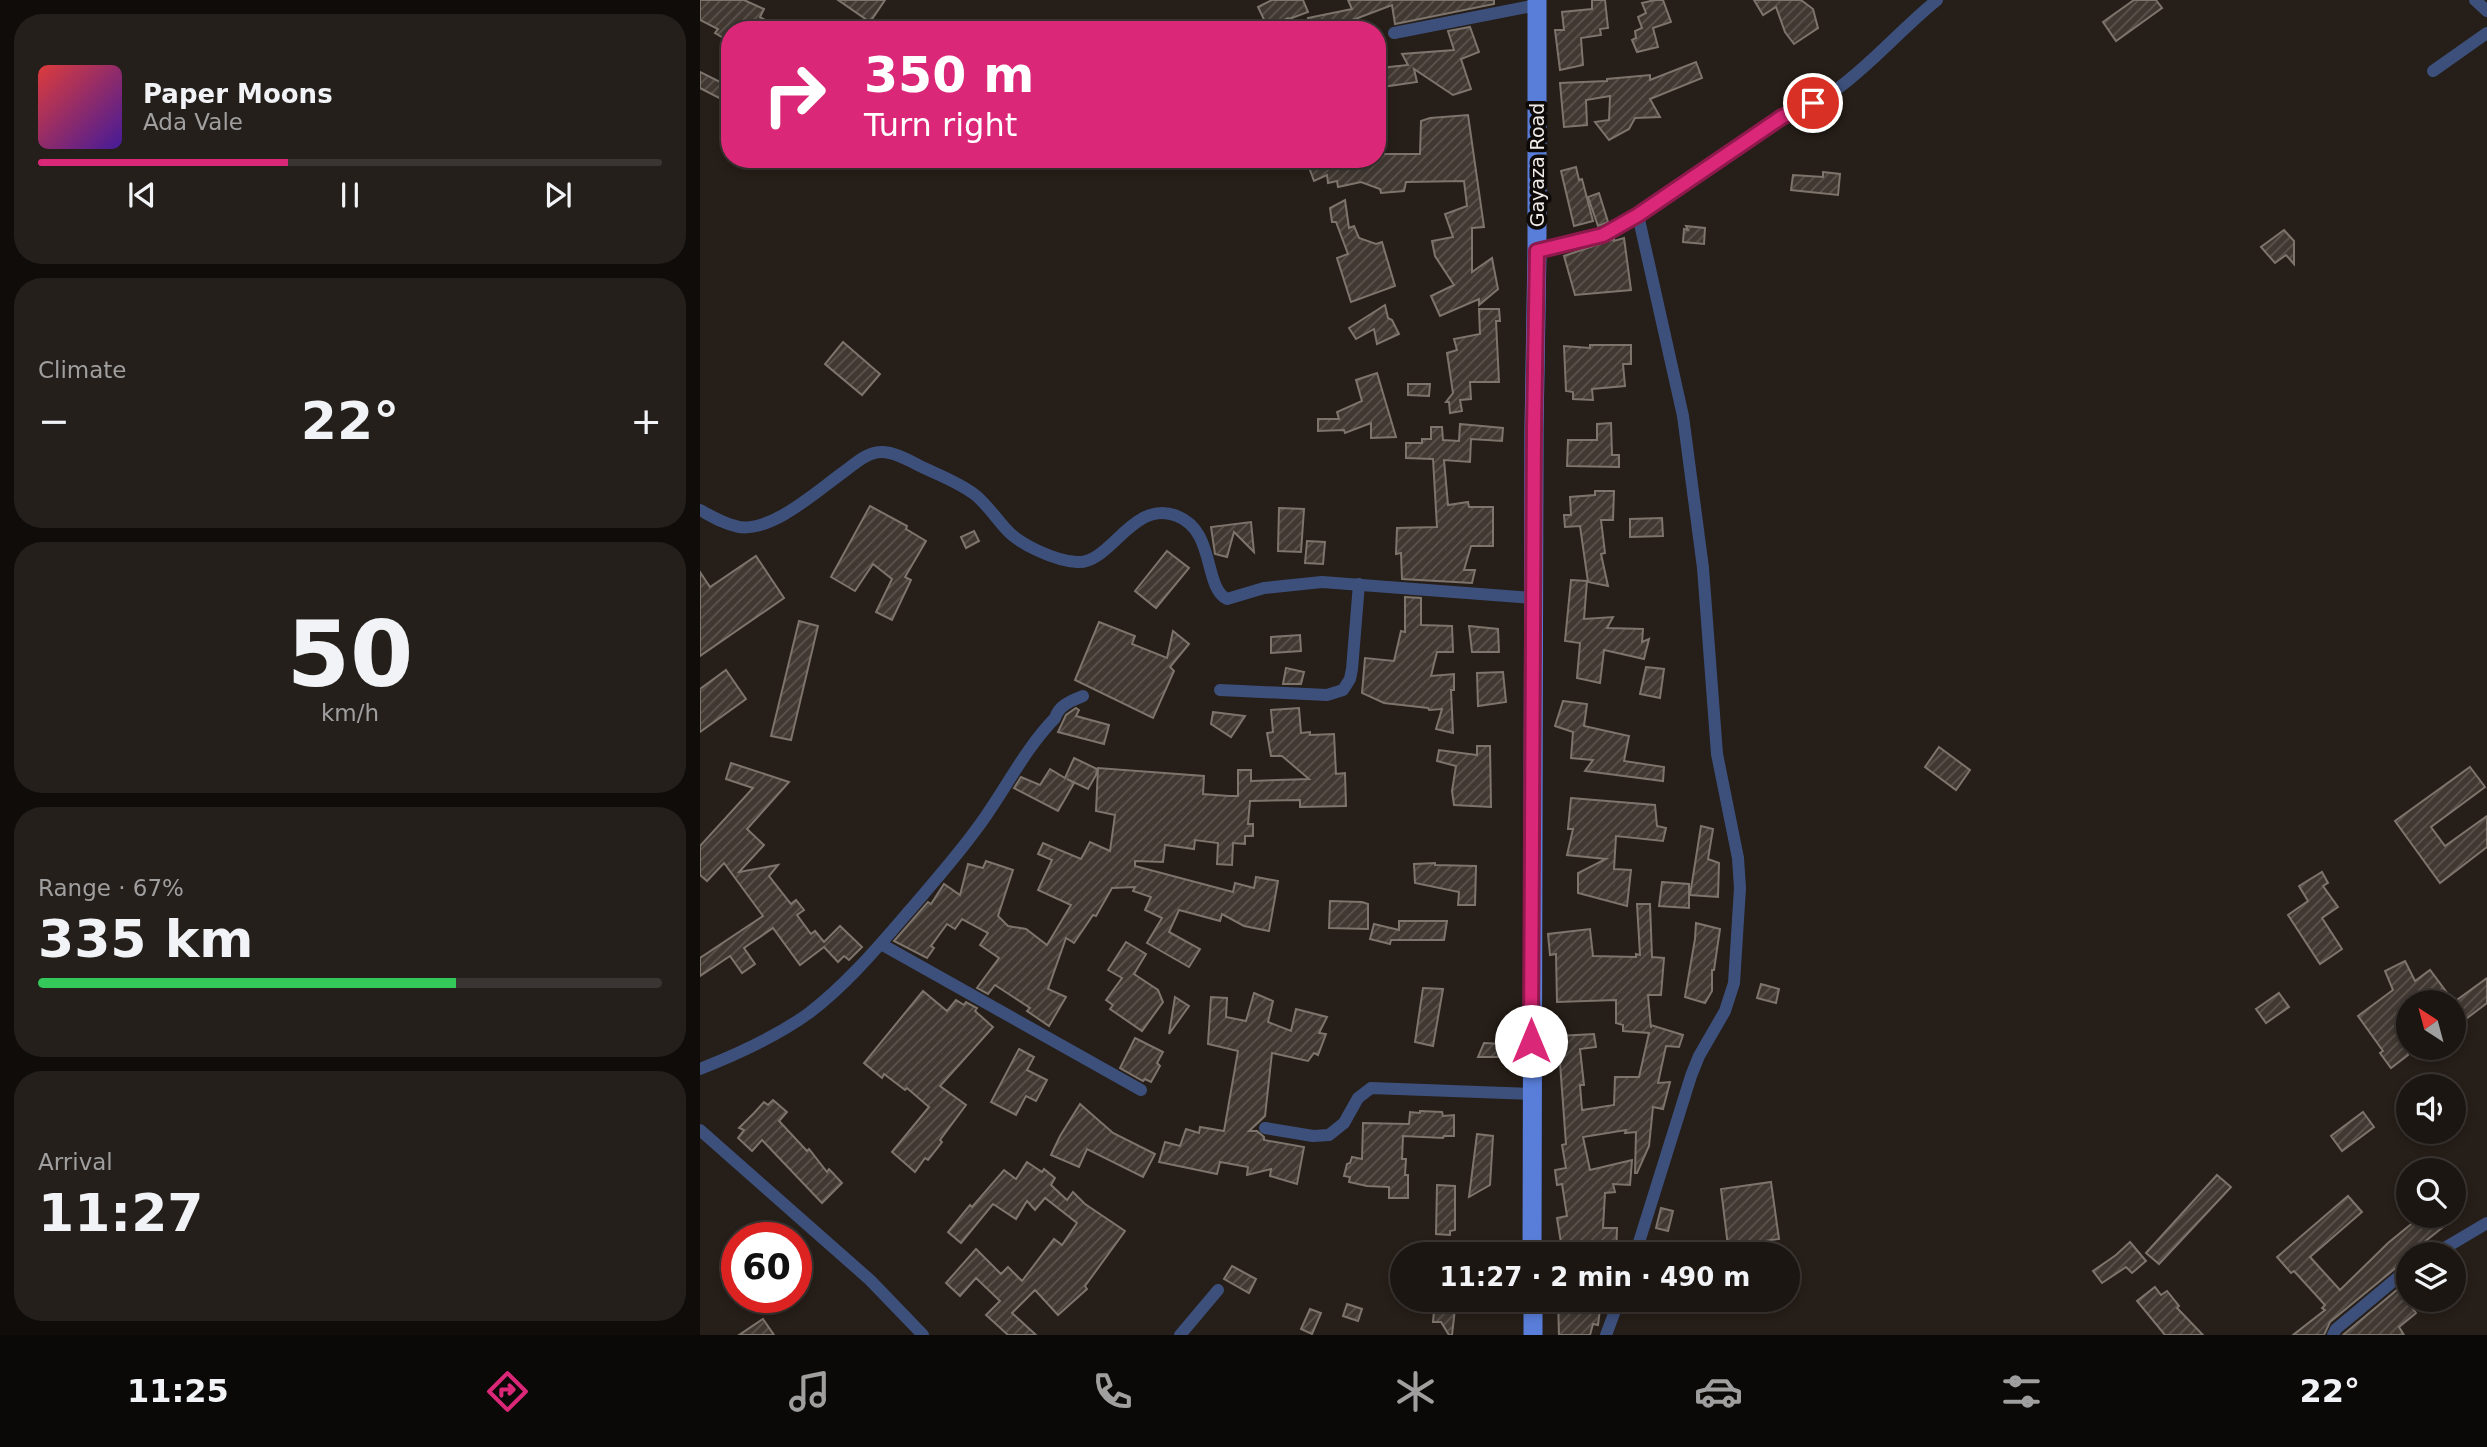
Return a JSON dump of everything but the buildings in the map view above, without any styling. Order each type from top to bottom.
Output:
[{"type":"main road","name":"Gayaza Road","points":[[1532,1242],[1537,3]]},
{"type":"main road","points":[[1533,1312],[1533,1335]]},
{"type":"street","points":[[1537,251],[1603,235],[1638,215],[1782,117],[1839,88],[1937,0]]},
{"type":"street","points":[[2475,0],[2487,11]]},
{"type":"street","points":[[1394,33],[1537,3]]},
{"type":"street","points":[[2433,71],[2487,33]]},
{"type":"street","points":[[1638,215],[1683,416],[1703,568],[1717,754],[1738,858],[1740,888],[1736,971],[1731,995],[1691,1076],[1639,1242]]},
{"type":"street","points":[[700,510],[723,523],[741,527],[764,524],[784,514],[861,458],[884,452],[975,494],[1019,541],[1070,561],[1080,563],[1093,560],[1133,523],[1161,514],[1177,516],[1196,533],[1206,548],[1215,588],[1219,595],[1227,599],[1264,587],[1322,582],[1533,598]]},
{"type":"street","points":[[1220,690],[1327,695],[1343,690],[1350,679],[1352,669],[1359,584]]},
{"type":"street","points":[[700,1069],[775,1035],[810,1012],[881,944],[979,826],[1028,749],[1055,718],[1056,713],[1066,703],[1083,696]]},
{"type":"street","points":[[881,944],[1141,1090]]},
{"type":"street","points":[[1265,1128],[1313,1136],[1329,1135],[1344,1123],[1358,1098],[1371,1088],[1531,1094]]},
{"type":"street","points":[[700,1130],[870,1280],[923,1335]]},
{"type":"street","points":[[2455,1242],[2487,1223]]},
{"type":"street","points":[[2333,1335],[2336,1329],[2396,1279]]},
{"type":"street","points":[[1180,1335],[1218,1290]]},
{"type":"street","points":[[1606,1335],[1615,1312]]},
{"type":"route","points":[[1531,1041],[1537,251],[1583,242],[1623,225],[1782,117],[1813,103]]}]
